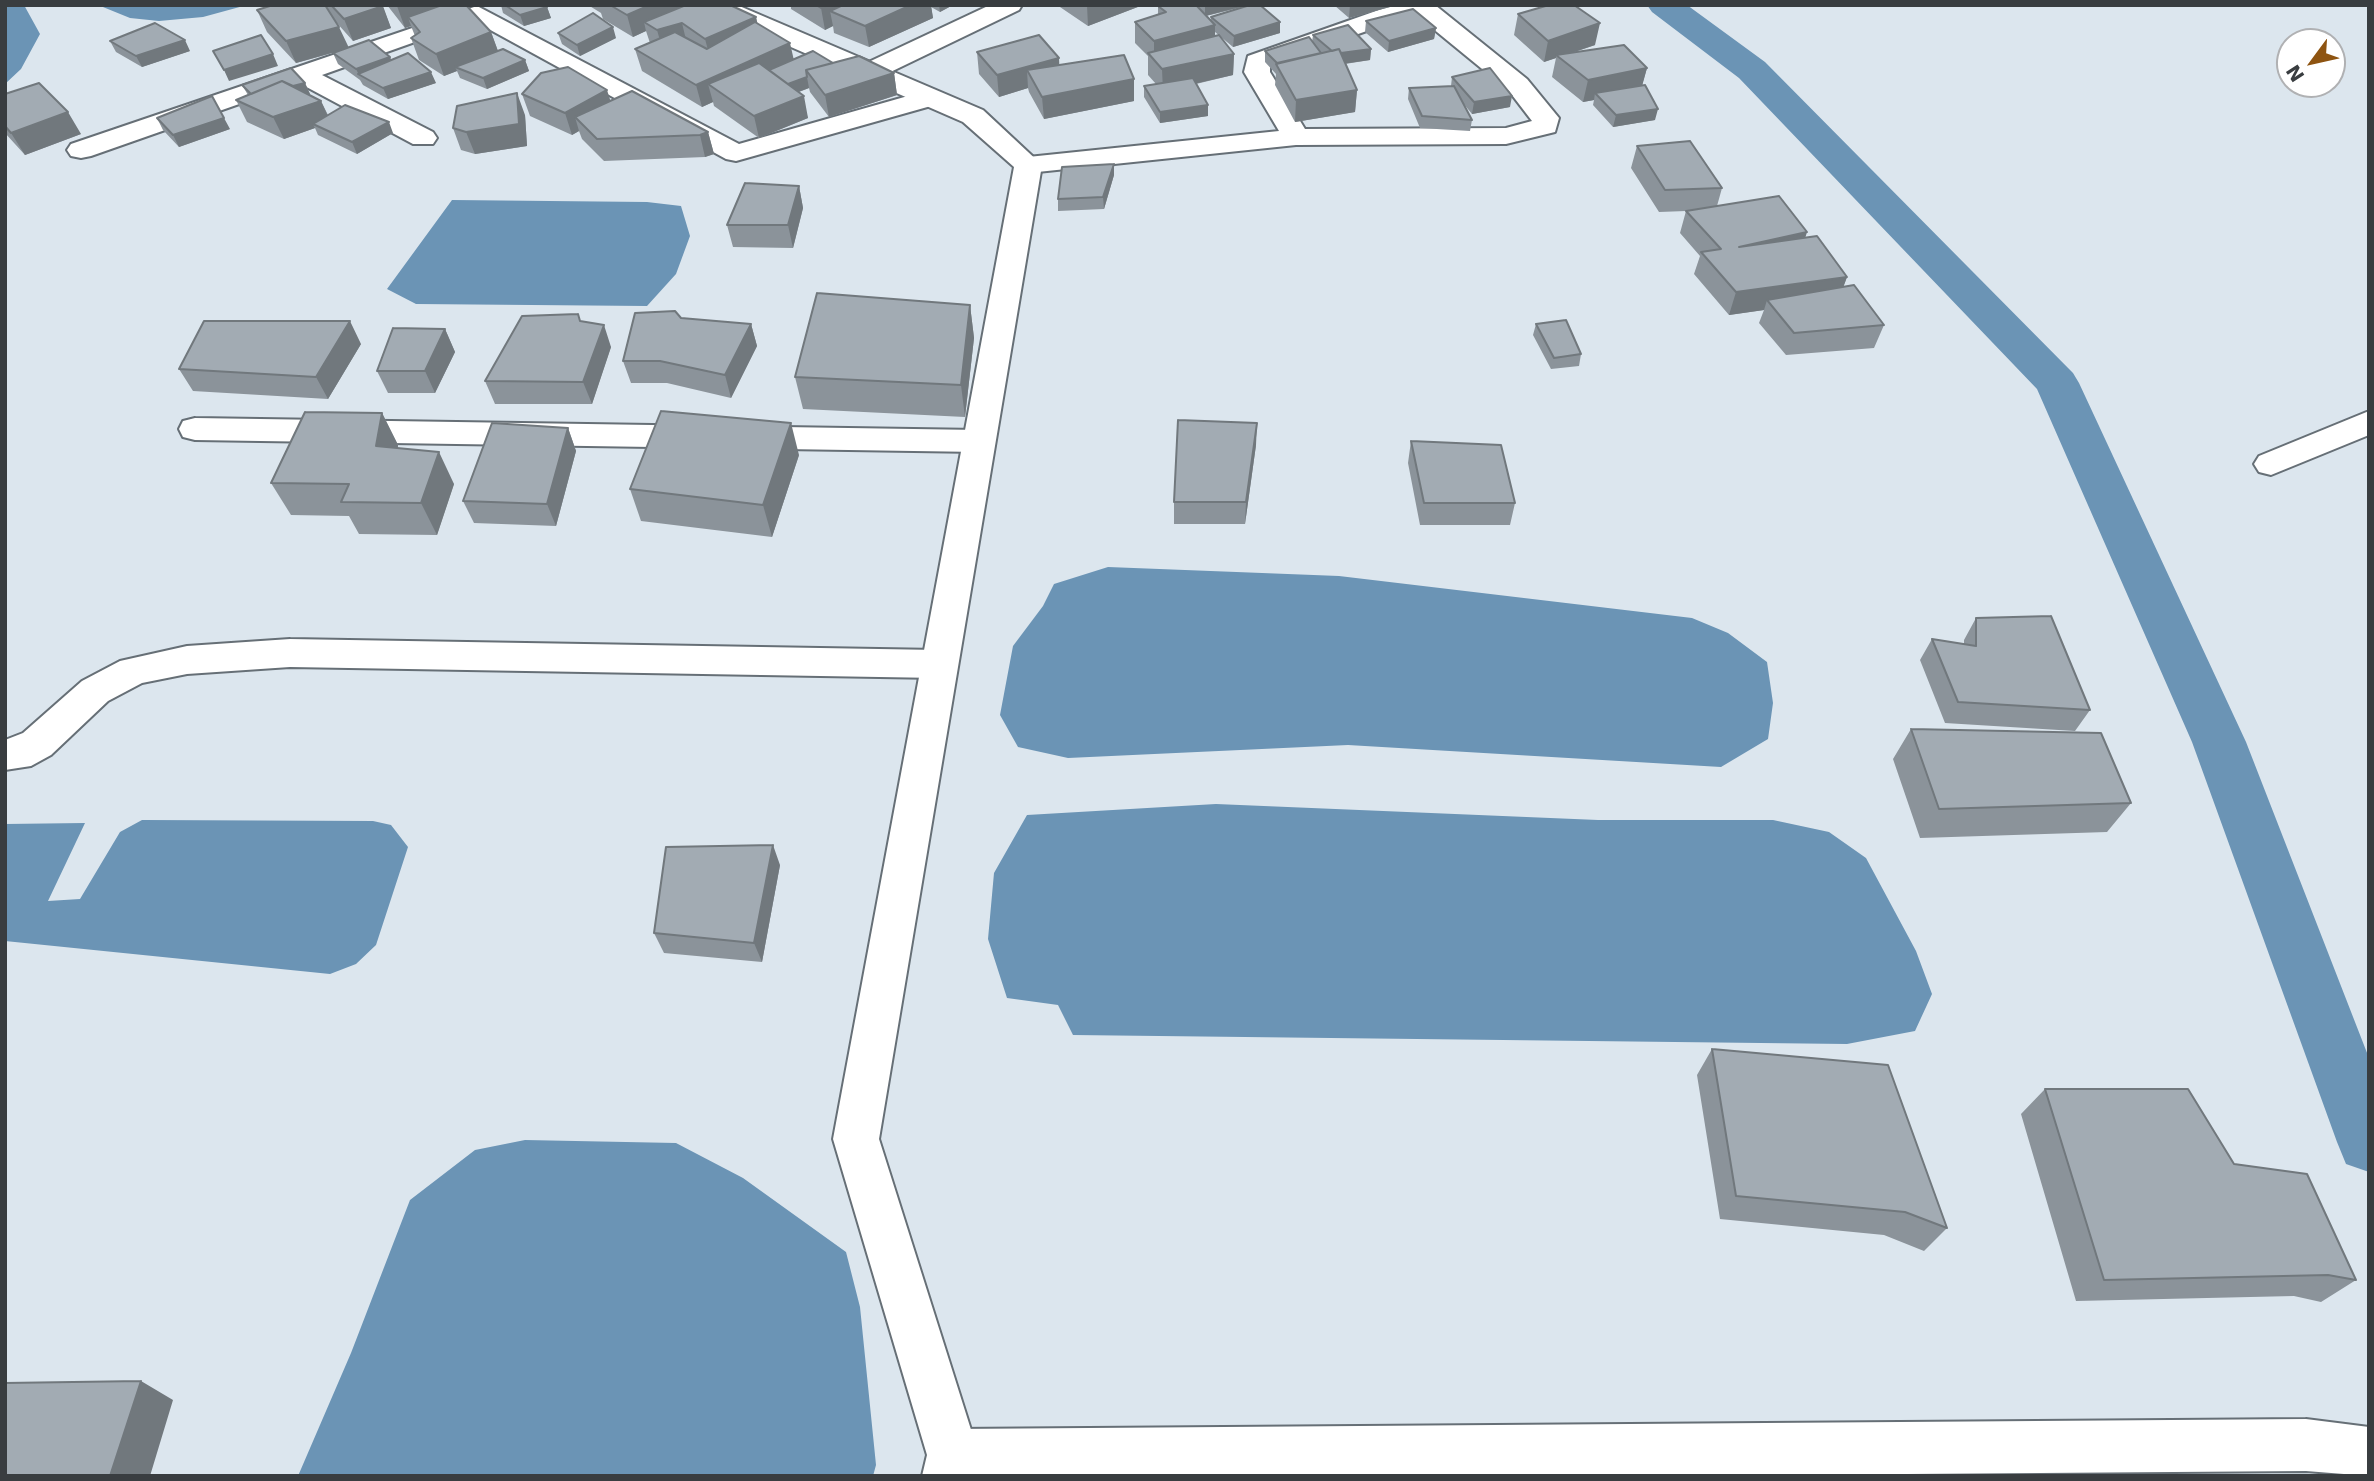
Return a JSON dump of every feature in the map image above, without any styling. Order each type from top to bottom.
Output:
[{"type":"street","points":[[715,5],[867,73],[973,116],[1028,165],[1296,137],[1506,136],[1545,126],[1546,118],[1518,85],[1419,5],[1257,61],[1257,72],[1296,137]]},
{"type":"street","points":[[867,73],[1010,5]]},
{"type":"street","points":[[81,150],[488,9],[736,153],[929,98]]},
{"type":"street","points":[[299,73],[423,138]]},
{"type":"street","points":[[1028,165],[856,1139],[951,1466],[2306,1445],[2369,1453]]},
{"type":"street","points":[[2272,464],[2369,422]]},
{"type":"street","points":[[195,429],[979,441]]},
{"type":"street","points":[[5,755],[17,755],[37,744],[95,691],[133,671],[187,660],[290,653],[938,664]]},
{"type":"water","points":[[5,5],[24,5],[40,34],[21,69],[5,84]]},
{"type":"water","points":[[98,5],[247,5],[203,17],[159,21],[130,18]]},
{"type":"water","points":[[452,200],[647,202],[681,206],[690,236],[676,274],[647,306],[416,304],[387,289]]},
{"type":"water","points":[[1108,567],[1339,576],[1692,618],[1728,633],[1767,662],[1773,703],[1768,739],[1721,767],[1348,745],[1068,758],[1018,747],[1000,715],[1013,646],[1043,606],[1054,584]]},
{"type":"water","points":[[1216,804],[1598,820],[1773,820],[1829,832],[1866,858],[1916,951],[1932,994],[1915,1031],[1847,1044],[1073,1035],[1058,1005],[1007,998],[988,939],[994,873],[1027,815]]},
{"type":"water","points":[[142,820],[373,821],[391,825],[408,847],[376,945],[356,964],[330,974],[5,941],[5,824],[85,823],[48,901],[80,899],[120,832]]},
{"type":"water","points":[[525,1140],[676,1143],[743,1178],[846,1252],[860,1307],[876,1465],[873,1476],[298,1476],[351,1353],[410,1200],[475,1150]]},
{"type":"building","points":[[273,5],[325,5],[339,27],[286,41],[257,10]]},
{"type":"building","points":[[331,5],[382,5],[383,6],[344,19]]},
{"type":"building","points":[[442,5],[466,5],[491,32],[436,54],[411,38],[420,32],[408,17]]},
{"type":"building","points":[[505,5],[545,5],[547,7],[520,15]]},
{"type":"building","points":[[610,5],[650,5],[627,15]]},
{"type":"building","points":[[686,5],[730,5],[756,17],[705,39],[682,23],[657,30],[644,22]]},
{"type":"building","points":[[843,5],[911,5],[865,26],[830,11]]},
{"type":"building","points":[[1196,5],[1215,25],[1154,41],[1135,22],[1166,12],[1158,6]]},
{"type":"building","points":[[1250,5],[1260,5],[1280,22],[1234,36],[1211,17]]},
{"type":"building","points":[[1549,5],[1574,5],[1600,23],[1548,41],[1518,14]]},
{"type":"building","points":[[1413,9],[1436,28],[1389,41],[1366,21]]},
{"type":"building","points":[[593,13],[613,27],[577,45],[558,33]]},
{"type":"building","points":[[755,22],[790,43],[696,85],[635,49],[675,32],[707,49]]},
{"type":"building","points":[[155,23],[185,40],[136,56],[110,41]]},
{"type":"building","points":[[1348,25],[1371,49],[1341,53],[1339,49],[1332,51],[1313,35]]},
{"type":"building","points":[[261,35],[273,54],[224,70],[213,51]]},
{"type":"building","points":[[1039,35],[1059,58],[997,75],[977,52]]},
{"type":"building","points":[[1219,35],[1234,54],[1162,69],[1148,53]]},
{"type":"building","points":[[1309,37],[1321,53],[1277,63],[1265,51]]},
{"type":"building","points":[[369,40],[390,57],[356,69],[333,53]]},
{"type":"building","points":[[1624,45],[1647,68],[1588,80],[1556,55]]},
{"type":"building","points":[[503,49],[525,60],[483,78],[455,67]]},
{"type":"building","points":[[1339,49],[1357,90],[1296,100],[1276,64]]},
{"type":"building","points":[[813,51],[833,63],[806,70],[807,77],[788,84],[769,70]]},
{"type":"building","points":[[408,53],[431,72],[383,88],[358,74]]},
{"type":"building","points":[[1124,55],[1134,79],[1042,97],[1027,70]]},
{"type":"building","points":[[859,56],[894,73],[825,95],[806,70]]},
{"type":"building","points":[[759,63],[804,96],[754,116],[708,84]]},
{"type":"building","points":[[568,67],[607,90],[565,113],[522,94],[541,73]]},
{"type":"building","points":[[291,68],[305,83],[293,86],[282,81],[251,94],[242,85]]},
{"type":"building","points":[[1490,68],[1512,96],[1474,102],[1452,77]]},
{"type":"building","points":[[1193,78],[1208,105],[1160,112],[1144,86]]},
{"type":"building","points":[[282,81],[321,101],[273,117],[236,100]]},
{"type":"building","points":[[39,83],[68,112],[11,133],[5,126],[5,94]]},
{"type":"building","points":[[1645,85],[1658,109],[1616,115],[1595,93]]},
{"type":"building","points":[[1454,86],[1472,120],[1422,116],[1409,88]]},
{"type":"building","points":[[632,91],[708,132],[700,135],[597,139],[575,117]]},
{"type":"building","points":[[517,93],[519,124],[466,132],[453,128],[457,106]]},
{"type":"building","points":[[212,96],[224,118],[173,135],[157,118]]},
{"type":"building","points":[[345,105],[389,122],[352,142],[313,124]]},
{"type":"building","points":[[1690,141],[1722,188],[1665,190],[1637,146]]},
{"type":"building","points":[[1114,164],[1103,197],[1058,199],[1062,167]]},
{"type":"building","points":[[745,183],[799,186],[788,225],[727,225]]},
{"type":"building","points":[[1779,196],[1807,232],[1739,247],[1817,236],[1847,277],[1736,292],[1701,252],[1721,249],[1686,211]]},
{"type":"building","points":[[1854,285],[1884,325],[1794,333],[1767,300]]},
{"type":"building","points":[[817,293],[970,305],[961,385],[795,377]]},
{"type":"building","points":[[675,311],[681,318],[751,324],[725,375],[660,361],[623,361],[635,313]]},
{"type":"building","points":[[578,314],[580,321],[604,325],[583,382],[485,381],[522,316]]},
{"type":"building","points":[[1566,320],[1581,354],[1554,358],[1536,324]]},
{"type":"building","points":[[204,321],[350,321],[316,377],[179,369]]},
{"type":"building","points":[[393,328],[445,329],[425,371],[377,371]]},
{"type":"building","points":[[661,411],[791,423],[763,505],[630,489]]},
{"type":"building","points":[[305,412],[382,413],[376,446],[439,452],[421,503],[341,502],[349,484],[271,483]]},
{"type":"building","points":[[1178,420],[1257,423],[1246,502],[1174,502]]},
{"type":"building","points":[[492,423],[568,428],[547,504],[463,501]]},
{"type":"building","points":[[1411,441],[1501,445],[1515,503],[1424,503]]},
{"type":"building","points":[[2051,616],[2090,710],[1958,702],[1932,639],[1976,646],[1976,618]]},
{"type":"building","points":[[1911,729],[2101,733],[2131,803],[1939,809]]},
{"type":"building","points":[[773,845],[754,943],[654,933],[666,847]]},
{"type":"building","points":[[1712,1049],[1888,1065],[1947,1228],[1905,1212],[1736,1196]]},
{"type":"building","points":[[2045,1089],[2188,1089],[2234,1164],[2307,1174],[2356,1280],[2328,1275],[2104,1280]]},
{"type":"building","points":[[141,1381],[110,1476],[5,1476],[5,1383]]},
{"type":"waterway","points":[[1664,5],[1752,70],[2057,383],[2219,742],[2369,1142]]}]
